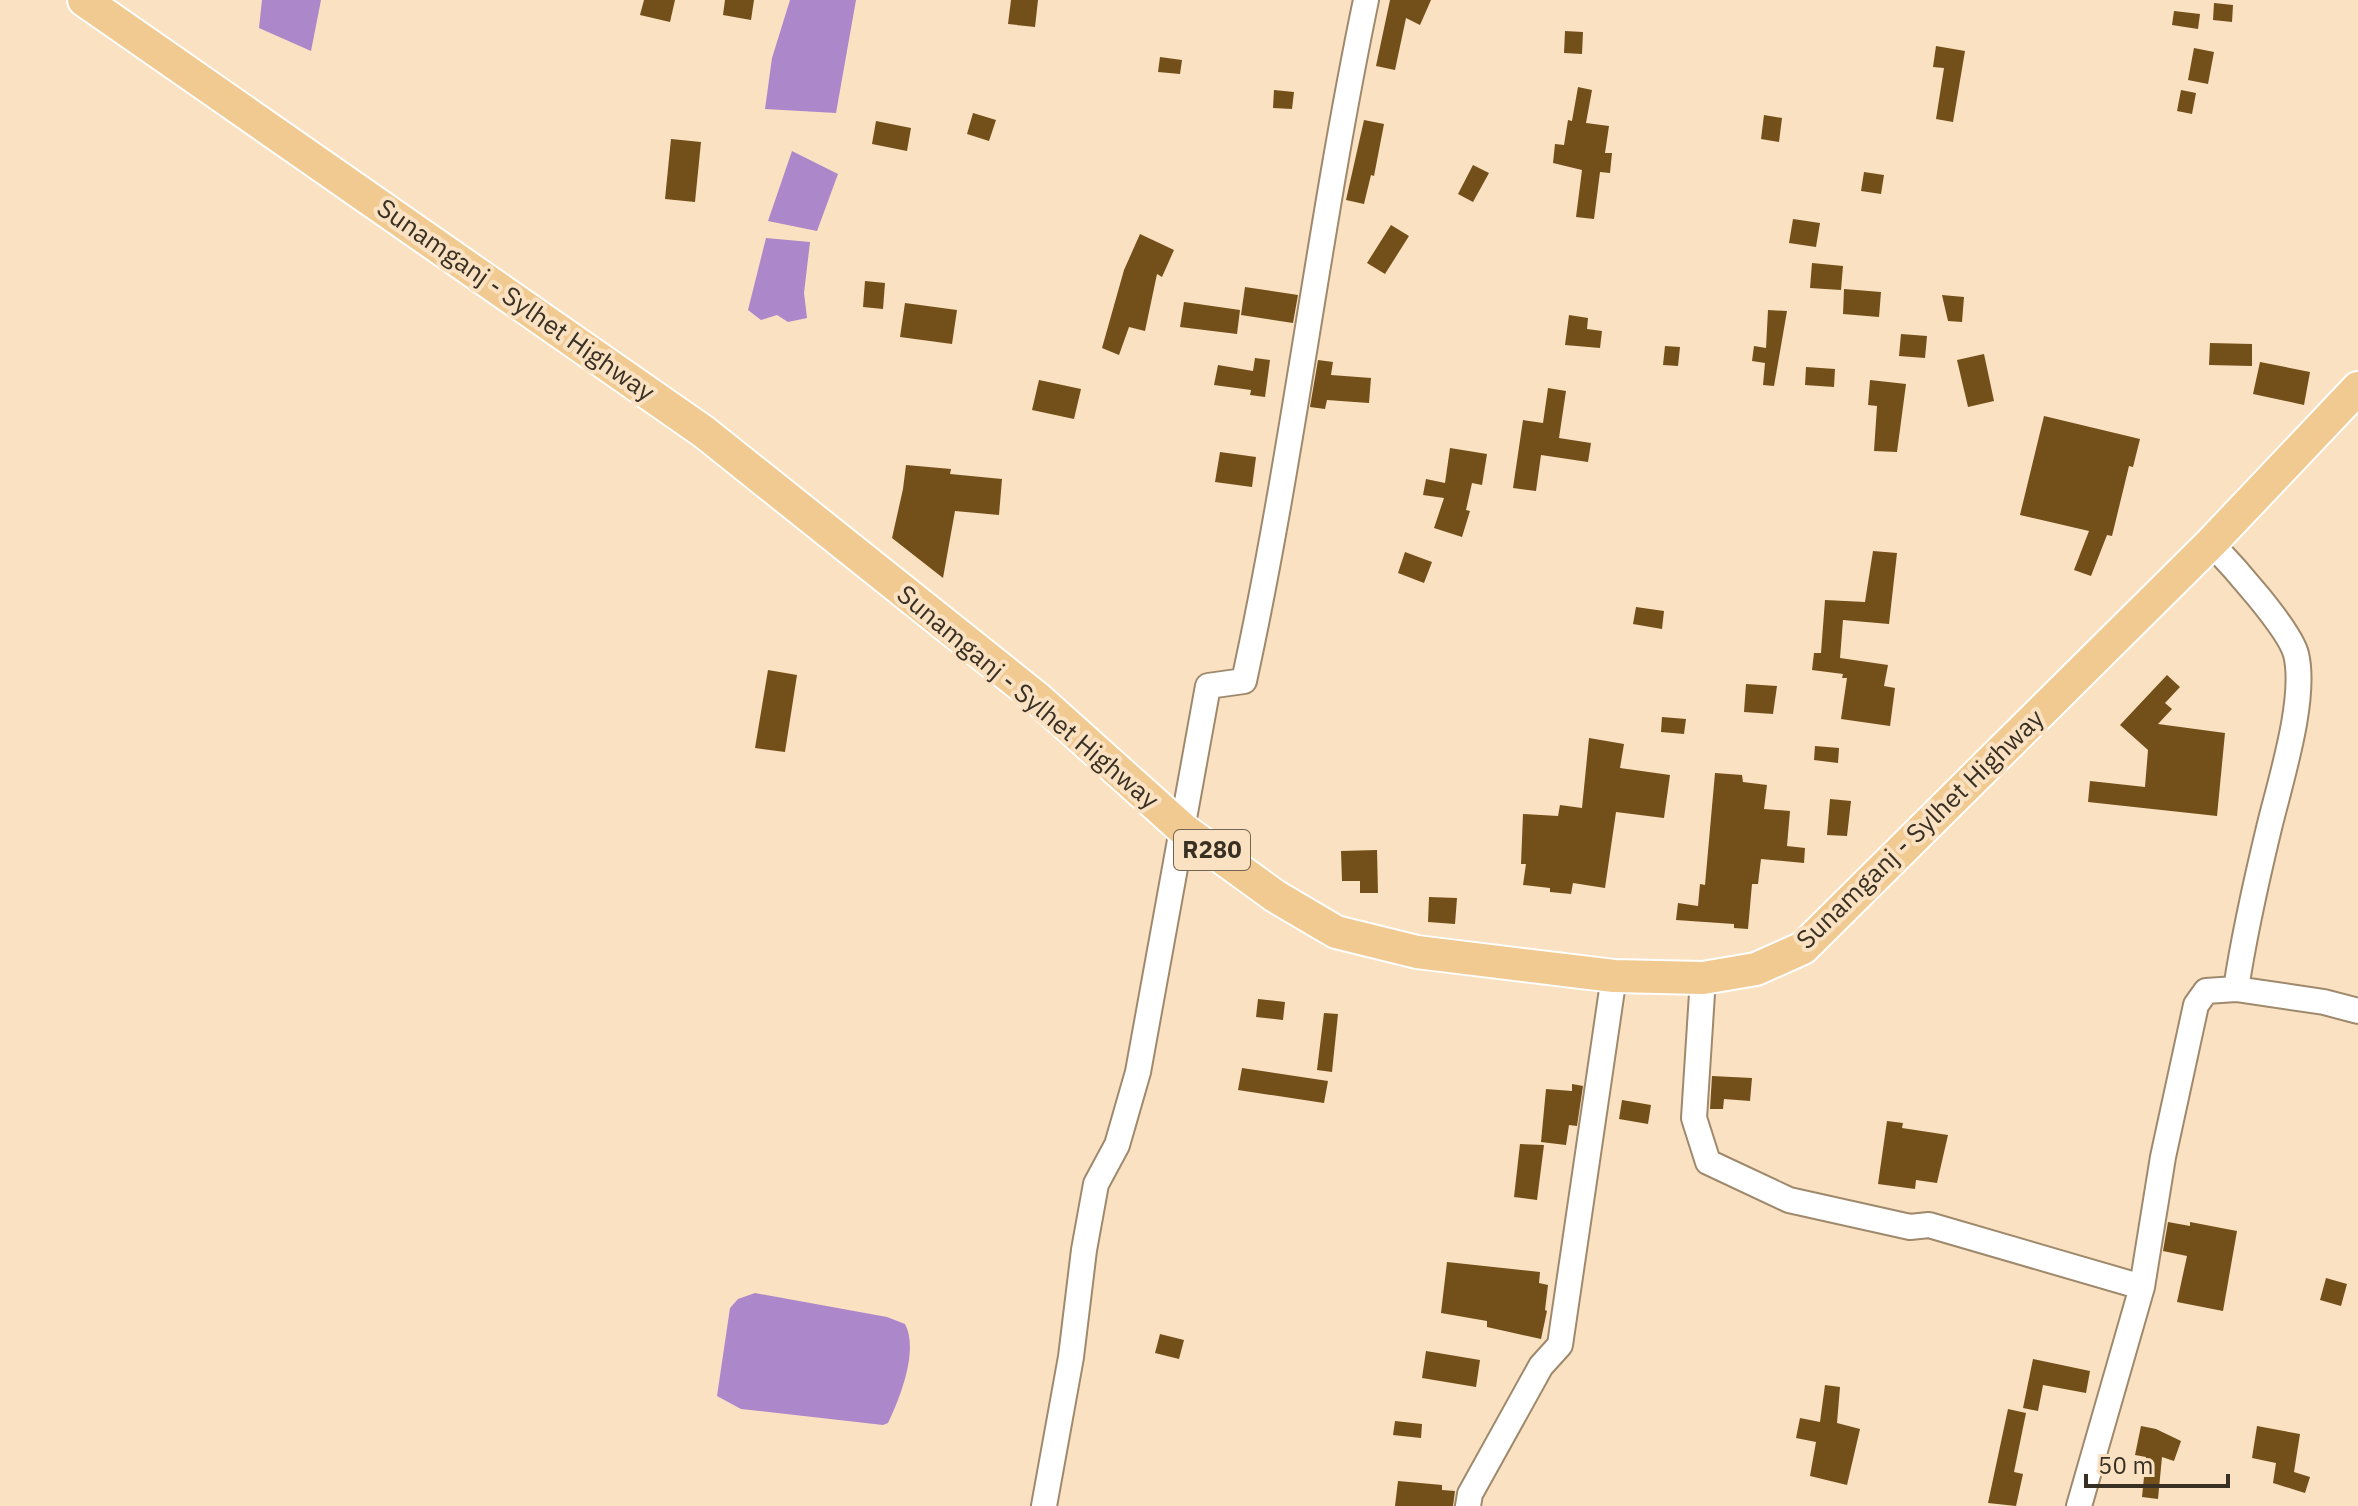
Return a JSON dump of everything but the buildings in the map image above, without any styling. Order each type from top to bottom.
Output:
[{"type":"main road","name":"Sunamganj - Sylhet Highway","points":[[84,0],[704,432],[1037,698],[1184,830],[1275,896],[1336,932],[1417,952],[1614,976],[1703,978],[1756,969],[1803,948],[2211,543],[2358,388]]},
{"type":"street","points":[[1044,1506],[1071,1357],[1084,1250],[1096,1184],[1117,1145],[1138,1072],[1208,686],[1244,681],[1265,584],[1340,126],[1366,0]]},
{"type":"street","points":[[2211,543],[2239,572],[2274,619],[2295,651],[2298,670],[2297,702],[2245,927],[2236,989]]},
{"type":"street","points":[[1468,1506],[1470,1494],[1541,1366],[1560,1345],[1614,976]]},
{"type":"street","points":[[1703,978],[1694,1118],[1708,1162],[1789,1200],[1910,1227],[1929,1225],[2142,1287]]},
{"type":"street","points":[[2079,1506],[2142,1287],[2163,1157],[2196,1005],[2206,991],[2236,989],[2324,1002],[2358,1011]]},
{"type":"shaded area","points":[[262,0],[321,0],[311,51],[259,28]]},
{"type":"shaded area","points":[[790,0],[856,0],[836,113],[765,109],[772,58]]},
{"type":"shaded area","points":[[792,151],[838,174],[817,231],[768,221]]},
{"type":"shaded area","points":[[766,238],[810,242],[804,293],[807,318],[788,322],[777,315],[761,320],[748,310]]},
{"type":"shaded area","points":[[755,1293],[887,1317],[905,1324],[909,1335],[909,1360],[888,1423],[883,1425],[741,1409],[717,1396],[730,1308],[738,1299]]}]
